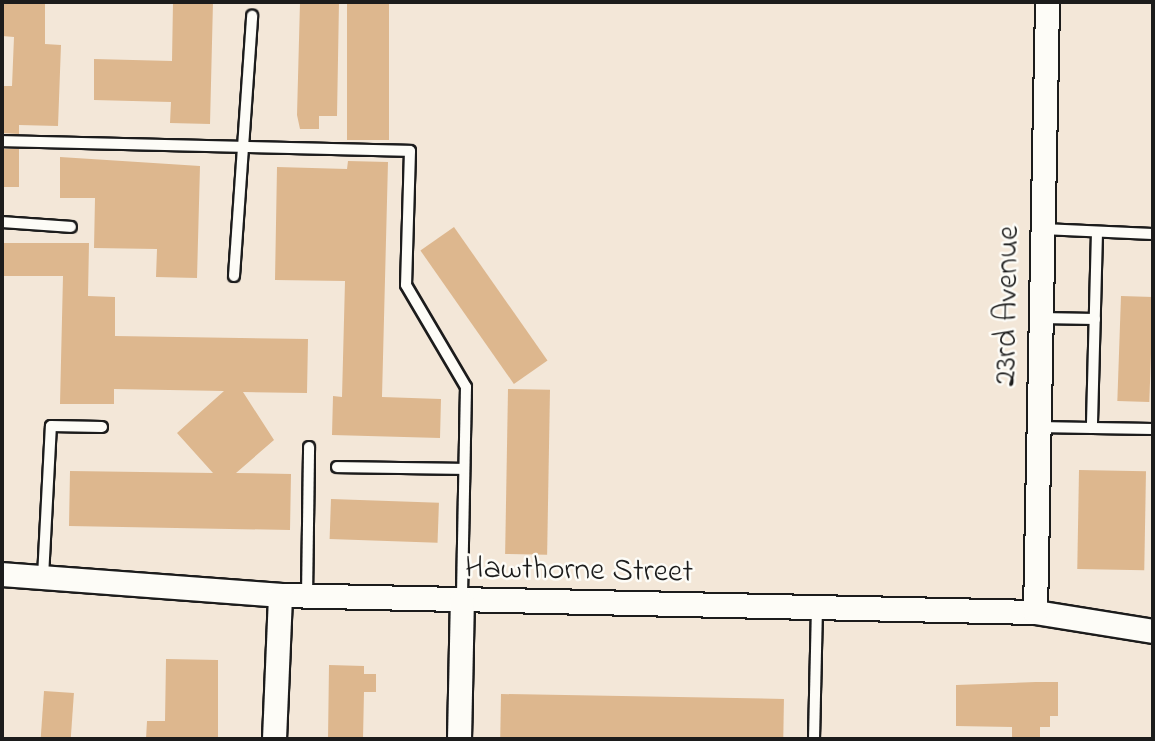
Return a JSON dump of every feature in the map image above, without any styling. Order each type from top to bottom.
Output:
[{"type":"street","name":"23rd Avenue","points":[[1035,612],[1047,2]]},
{"type":"street","name":"Hawthorne Street","points":[[2,574],[307,596],[817,610],[1035,612],[1153,631]]},
{"type":"street","points":[[274,739],[280,595]]},
{"type":"street","points":[[459,739],[462,601]]},
{"type":"lane","points":[[234,276],[237,177],[248,147],[252,16]]},
{"type":"lane","points":[[2,141],[410,151],[406,285],[466,387],[462,601]]},
{"type":"lane","points":[[2,222],[71,227]]},
{"type":"lane","points":[[1042,229],[1153,234]]},
{"type":"lane","points":[[1092,428],[1097,232]]},
{"type":"lane","points":[[1041,318],[1095,318]]},
{"type":"lane","points":[[43,577],[51,426],[102,427]]},
{"type":"lane","points":[[1039,427],[1153,429]]},
{"type":"lane","points":[[307,596],[309,447]]},
{"type":"lane","points":[[337,467],[464,469]]},
{"type":"lane","points":[[814,739],[817,610]]},
{"type":"building","points":[[2,2],[45,3],[45,44],[61,45],[58,126],[19,125],[19,134],[2,133],[2,86],[12,86],[14,37],[2,36]]},
{"type":"building","points":[[173,2],[213,2],[210,124],[170,123],[171,102],[94,100],[94,59],[172,61]]},
{"type":"building","points":[[300,2],[339,2],[337,116],[319,116],[319,129],[300,129],[297,115]]},
{"type":"building","points":[[347,2],[389,2],[389,140],[347,140]]},
{"type":"building","points":[[2,149],[19,149],[19,187],[2,187]]},
{"type":"building","points":[[60,157],[200,166],[197,278],[156,277],[157,249],[94,248],[95,198],[60,198]]},
{"type":"building","points":[[348,161],[388,162],[382,397],[441,399],[440,438],[332,435],[333,396],[342,397],[345,281],[275,280],[277,167],[347,169]]},
{"type":"building","points":[[454,227],[547,361],[514,384],[420,251]]},
{"type":"building","points":[[2,243],[89,243],[88,296],[115,297],[115,336],[308,339],[307,393],[243,392],[274,440],[236,473],[291,474],[290,530],[69,526],[70,471],[213,473],[177,433],[224,391],[114,389],[114,404],[60,404],[63,276],[2,276]]},
{"type":"building","points":[[1121,296],[1153,297],[1149,402],[1117,401]]},
{"type":"building","points":[[508,389],[550,390],[547,555],[505,554]]},
{"type":"building","points":[[1079,470],[1146,471],[1144,570],[1077,569]]},
{"type":"building","points":[[331,499],[439,503],[438,543],[330,539]]},
{"type":"building","points":[[166,659],[218,660],[218,739],[146,739],[147,721],[165,721]]},
{"type":"building","points":[[329,665],[364,666],[364,674],[376,674],[376,692],[364,692],[363,739],[328,739]]},
{"type":"building","points":[[1058,682],[1058,716],[1050,716],[1050,727],[1040,727],[1040,739],[1012,739],[1012,727],[956,726],[956,685]]},
{"type":"building","points":[[44,691],[74,693],[71,739],[41,739]]},
{"type":"building","points":[[501,694],[784,699],[783,739],[500,738]]}]
